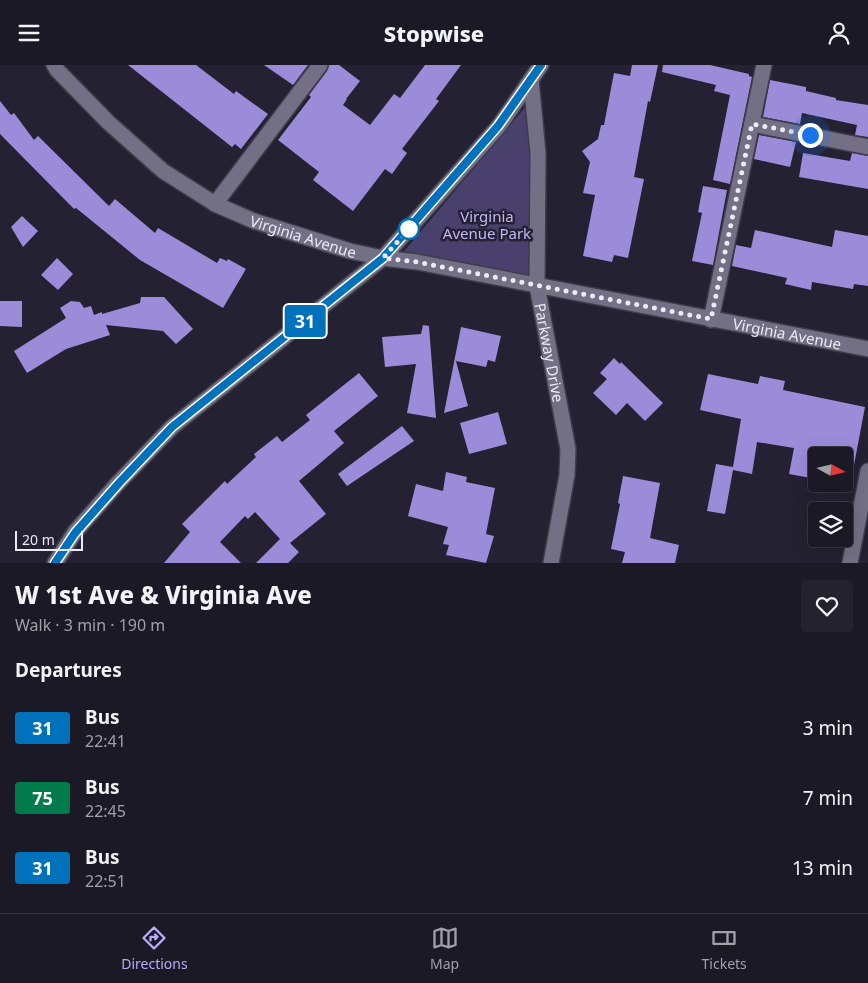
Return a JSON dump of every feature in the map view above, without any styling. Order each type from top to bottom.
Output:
[{"type":"street","name":"Virginia Avenue","points":[[54,65],[109,123],[163,171],[215,204],[254,221],[350,251],[383,258],[417,262],[868,349]]},
{"type":"street","points":[[215,204],[320,65]]},
{"type":"street","points":[[55,563],[75,533],[172,427],[383,258],[498,126],[541,65]]},
{"type":"street","points":[[711,319],[764,65]]},
{"type":"street","name":"Parkway Drive","points":[[531,81],[538,153],[537,286],[568,449],[567,475],[551,563]]},
{"type":"street","points":[[752,124],[868,147]]},
{"type":"street","points":[[850,563],[868,471]]},
{"type":"green space","name":"Virginia Avenue Park","points":[[527,105],[531,126],[532,280],[400,256]]},
{"type":"building","points":[[128,65],[196,65],[234,94],[236,91],[268,114],[241,149],[235,144],[232,147]]},
{"type":"building","points":[[264,65],[308,65],[293,85]]},
{"type":"building","points":[[329,65],[339,65],[360,81],[343,105],[370,125],[394,94],[400,98],[425,65],[461,65],[436,99],[439,101],[402,149],[407,153],[392,174],[385,169],[353,211],[313,180],[319,172],[278,140],[311,97],[309,95],[327,71]]},
{"type":"building","points":[[632,65],[658,65],[650,102],[648,101],[634,177],[644,179],[628,258],[614,255],[612,262],[583,256],[595,195],[583,193],[590,162],[582,151],[598,139],[601,125],[604,125],[614,73],[630,76]]},
{"type":"building","points":[[663,65],[710,65],[749,74],[752,77],[730,184],[713,180],[730,95],[714,91],[716,85],[662,72]]},
{"type":"building","points":[[770,80],[806,87],[806,91],[836,98],[836,100],[868,105],[868,137],[855,135],[857,125],[802,113],[800,124],[763,117]]},
{"type":"building","points":[[0,101],[11,115],[14,113],[34,140],[38,136],[109,206],[115,199],[155,233],[158,228],[217,263],[220,258],[227,261],[228,259],[246,269],[223,308],[140,260],[76,208],[74,209],[0,134]]},
{"type":"building","points":[[759,135],[796,142],[790,167],[754,159]]},
{"type":"building","points":[[803,153],[850,161],[852,153],[868,156],[868,189],[799,177]]},
{"type":"building","points":[[703,186],[727,190],[713,265],[692,261],[702,213],[698,212]]},
{"type":"building","points":[[22,216],[38,231],[23,247],[11,227]]},
{"type":"building","points":[[755,230],[832,247],[835,230],[868,236],[868,286],[854,284],[853,289],[812,282],[811,290],[785,284],[787,278],[732,266],[736,245],[751,248]]},
{"type":"building","points":[[57,258],[73,274],[58,290],[41,275]]},
{"type":"building","points":[[141,297],[164,297],[193,329],[176,344],[163,331],[106,325],[110,335],[66,349],[27,373],[14,351],[66,318],[60,308],[71,301],[80,302],[84,308],[91,306],[94,315],[140,303]]},
{"type":"building","points":[[0,301],[22,301],[22,327],[0,326]]},
{"type":"building","points":[[423,325],[429,326],[436,418],[407,413],[416,364],[385,367],[382,337],[421,334]]},
{"type":"building","points":[[461,327],[501,336],[495,362],[488,360],[486,367],[456,361],[468,406],[444,413]]},
{"type":"building","points":[[614,358],[620,364],[621,362],[663,403],[645,421],[627,403],[616,415],[593,393],[607,379],[600,373]]},
{"type":"building","points":[[359,373],[378,396],[334,431],[344,443],[299,481],[326,514],[290,543],[299,552],[288,563],[256,563],[280,539],[255,512],[248,519],[245,516],[220,542],[241,563],[164,563],[190,532],[182,524],[225,481],[227,484],[256,457],[254,454],[277,436],[282,442],[310,420],[306,415]]},
{"type":"building","points":[[708,374],[758,384],[760,376],[785,381],[783,390],[865,407],[853,470],[853,447],[808,447],[808,478],[789,474],[794,448],[757,442],[752,474],[733,470],[725,514],[707,511],[716,464],[733,467],[741,419],[700,410]]},
{"type":"building","points":[[498,412],[507,444],[469,454],[460,423]]},
{"type":"building","points":[[402,426],[414,441],[347,486],[338,474]]},
{"type":"building","points":[[446,472],[467,477],[466,482],[495,488],[486,534],[494,536],[486,563],[446,555],[449,545],[443,544],[448,527],[408,516],[416,484],[443,491]]},
{"type":"building","points":[[623,476],[660,483],[650,538],[679,545],[675,563],[622,563],[625,552],[611,549],[620,504],[618,503]]},
{"type":"bus line","name":"31","points":[[55,563],[75,533],[172,427],[383,258],[498,126],[541,65]]},
{"type":"route","points":[[409,229],[383,258],[417,262],[711,319],[752,124],[810,135]]}]
